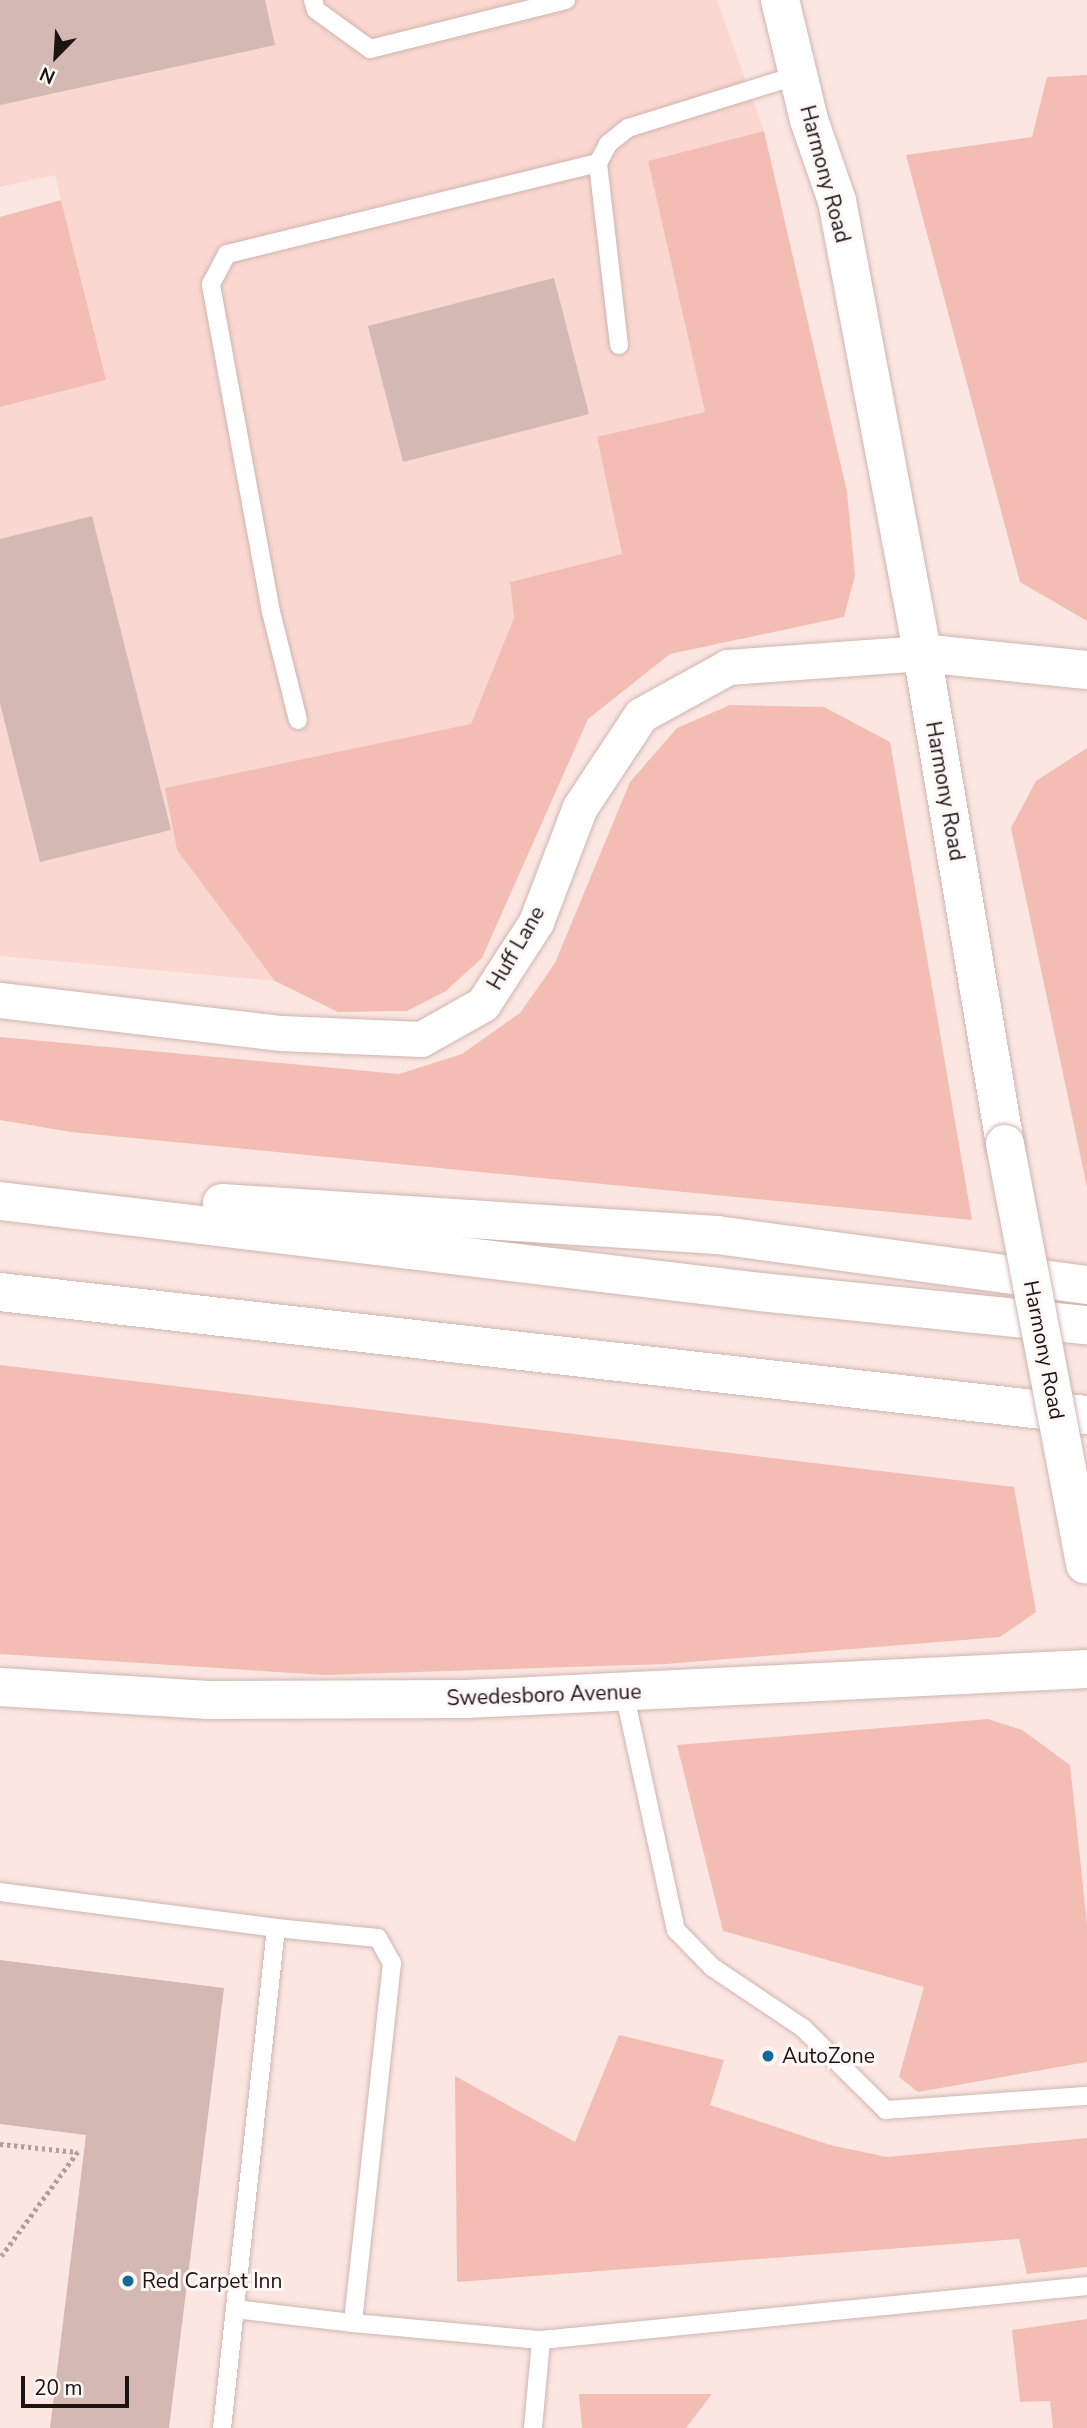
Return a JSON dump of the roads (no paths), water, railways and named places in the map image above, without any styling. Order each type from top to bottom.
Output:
[{"type":"main road","name":"Harmony Road","points":[[780,0],[798,75],[837,201],[922,653],[1004,1144],[1086,1576]]},
{"type":"main road","points":[[922,653],[1087,670]]},
{"type":"main road","points":[[0,1189],[717,1235],[1087,1285]]},
{"type":"main road","points":[[0,1201],[760,1292],[1087,1325]]},
{"type":"main road","points":[[0,1292],[1087,1415]]},
{"type":"main road","name":"Swedesboro Avenue","points":[[0,1687],[208,1700],[467,1699],[1087,1669]]},
{"type":"street","name":"Huff Lane","points":[[0,1000],[281,1033],[421,1039],[483,1004],[536,922],[580,807],[641,715],[728,667],[922,653]]},
{"type":"lane","points":[[313,0],[316,10],[370,49],[566,0]]},
{"type":"lane","points":[[619,345],[598,163],[608,144],[628,128],[798,75]]},
{"type":"lane","points":[[298,720],[271,612],[211,284],[227,254],[598,163]]},
{"type":"lane","points":[[624,1692],[676,1930],[712,1967],[803,2028],[886,2110],[1087,2096]]},
{"type":"lane","points":[[0,1892],[276,1928],[378,1938],[392,1963],[354,2323]]},
{"type":"lane","points":[[222,2428],[276,1928]]},
{"type":"lane","points":[[235,2309],[541,2340],[1087,2286]]},
{"type":"lane","points":[[533,2428],[541,2340]]},
{"type":"place","name":"AutoZone","points":[[768,2056]]},
{"type":"place","name":"Red Carpet Inn","points":[[128,2281]]}]
